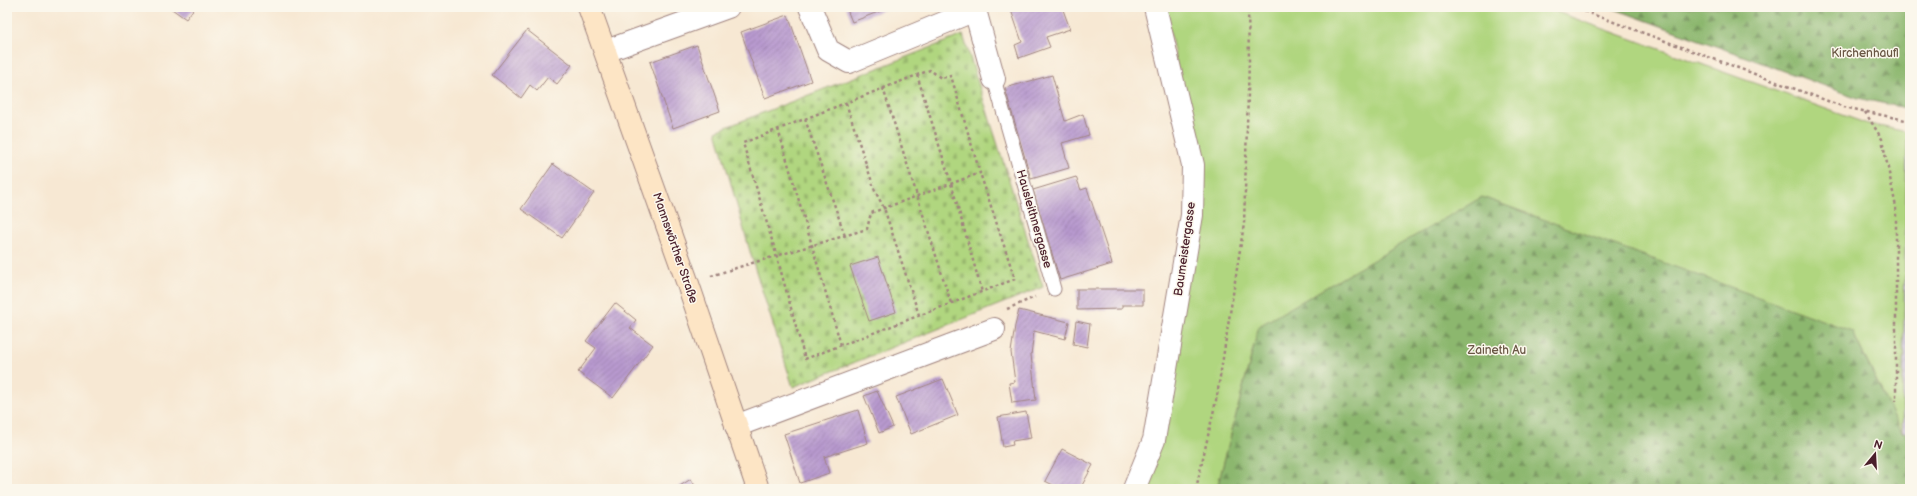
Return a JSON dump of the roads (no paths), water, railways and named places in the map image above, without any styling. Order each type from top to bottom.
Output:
[{"type":"main road","name":"Mannswörther Straße","points":[[589,7],[688,284],[758,489]]},
{"type":"street","points":[[606,52],[728,7]]},
{"type":"street","name":"Hausleithnergasse","points":[[810,7],[828,50],[849,62],[975,10],[994,79]]},
{"type":"street","name":"Baumeistergasse","points":[[1134,489],[1154,440],[1192,216],[1193,165],[1155,7]]},
{"type":"street","points":[[736,426],[994,329]]},
{"type":"lane","name":"Hausleithnergasse","points":[[994,79],[1054,289]]},
{"type":"park label","name":"Kirchenhaufl","points":[[1865,53]]},
{"type":"park label","name":"Zaineth Au","points":[[1497,350]]}]
